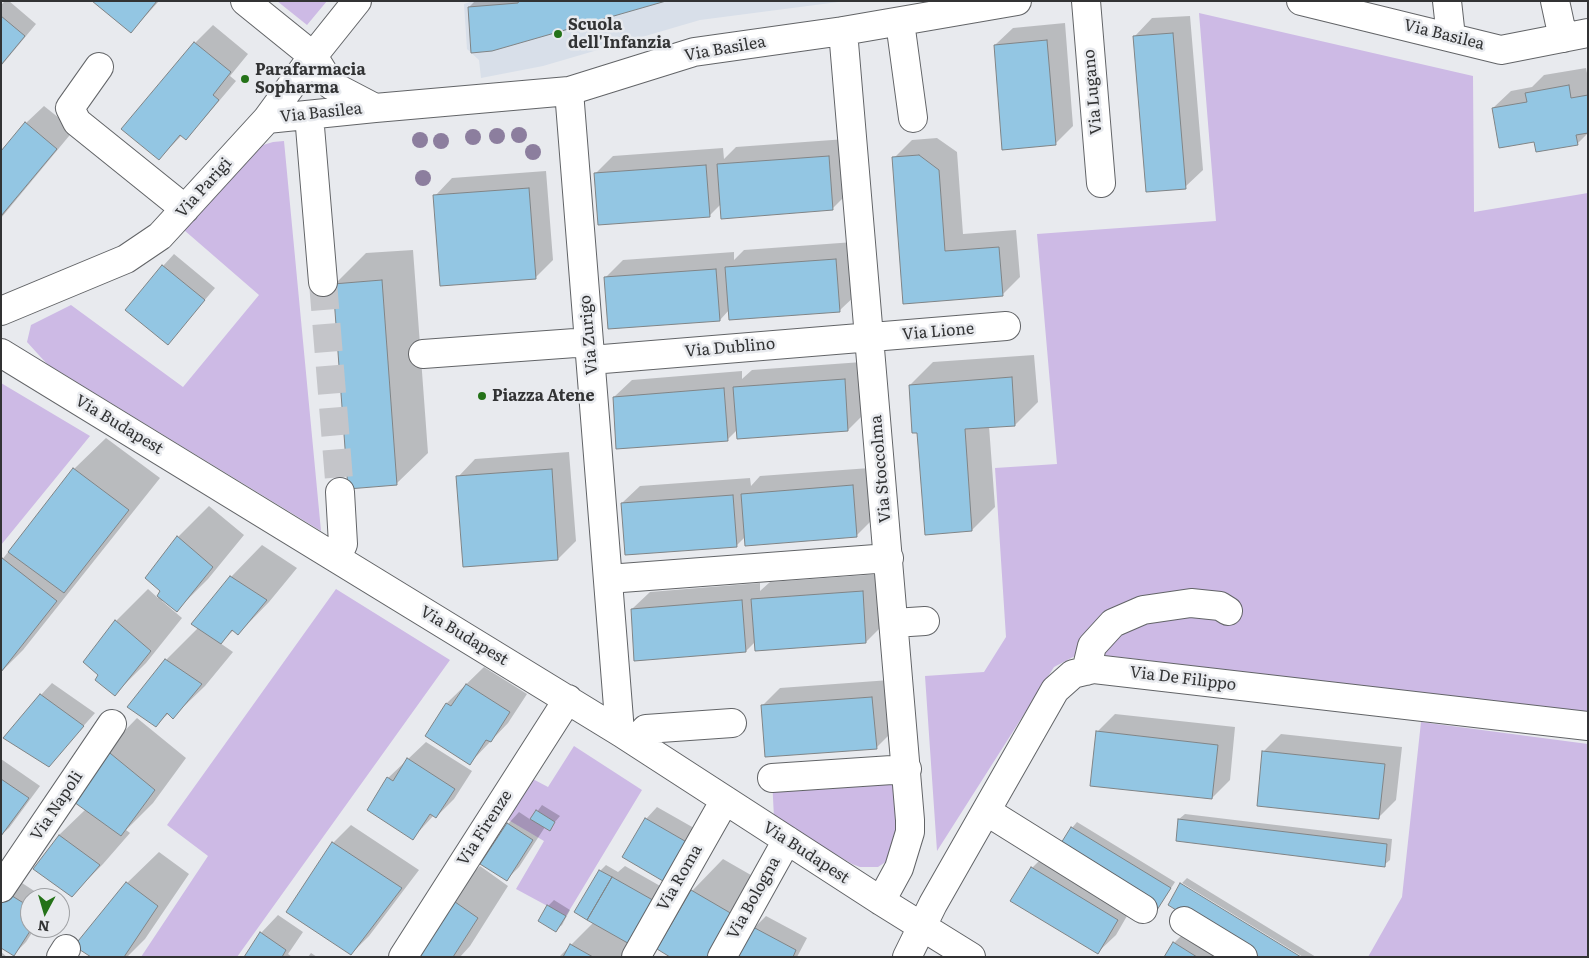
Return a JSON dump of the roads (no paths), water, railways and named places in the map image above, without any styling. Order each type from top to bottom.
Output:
[{"type":"street","name":"Via Basilea","points":[[246,1],[313,56],[331,85],[375,108]]},
{"type":"street","name":"Via Parigi","points":[[1,311],[126,260],[160,236],[267,119],[313,56],[357,1]]},
{"type":"street","name":"Via Basilea","points":[[267,119],[569,91],[694,52],[900,22],[942,8],[1017,1]]},
{"type":"street","name":"Via Lugano","points":[[1086,1],[1100,183]]},
{"type":"street","name":"Via Basilea","points":[[1301,1],[1501,50],[1576,35]]},
{"type":"street","points":[[1447,1],[1450,37]]},
{"type":"street","points":[[1556,1],[1576,35]]},
{"type":"street","points":[[900,22],[913,118]]},
{"type":"street","name":"Via Stoccolma","points":[[844,31],[907,769],[910,832],[899,868],[881,901]]},
{"type":"street","points":[[98,67],[70,108],[78,122],[185,208]]},
{"type":"street","name":"Via Zurigo","points":[[569,91],[608,579],[628,737]]},
{"type":"street","points":[[309,115],[323,282]]},
{"type":"street","name":"Via Lione","points":[[870,337],[1006,326]]},
{"type":"street","name":"Via Dublino","points":[[590,351],[870,337]]},
{"type":"street","points":[[423,354],[590,351]]},
{"type":"street","name":"Via Budapest","points":[[1,353],[568,699],[971,957]]},
{"type":"street","points":[[337,558],[343,544],[340,492]]},
{"type":"street","points":[[608,579],[889,558]]},
{"type":"street","points":[[1086,671],[1092,646],[1113,622],[1143,610],[1191,603],[1220,606],[1228,611]]},
{"type":"street","points":[[894,624],[925,621]]},
{"type":"street","name":"Via De Filippo","points":[[907,957],[933,904],[1055,690],[1073,674],[1094,669],[1588,726]]},
{"type":"street","name":"Via Firenze","points":[[403,957],[568,699]]},
{"type":"street","points":[[628,737],[646,729],[732,723]]},
{"type":"street","name":"Via Napoli","points":[[1,888],[112,724]]},
{"type":"street","points":[[772,778],[907,769]]},
{"type":"street","name":"Via Roma","points":[[636,957],[725,800]]},
{"type":"street","points":[[986,811],[1144,909]]},
{"type":"street","name":"Via Bologna","points":[[722,957],[787,840]]},
{"type":"street","points":[[1184,922],[1243,957]]},
{"type":"tunnel","points":[[323,282],[340,492]]},
{"type":"place","name":"Scuola dell'Infanzia","points":[[558,34]]},
{"type":"place","name":"Parafarmacia Sopharma","points":[[245,79]]},
{"type":"place","name":"Piazza Atene","points":[[482,396]]}]
